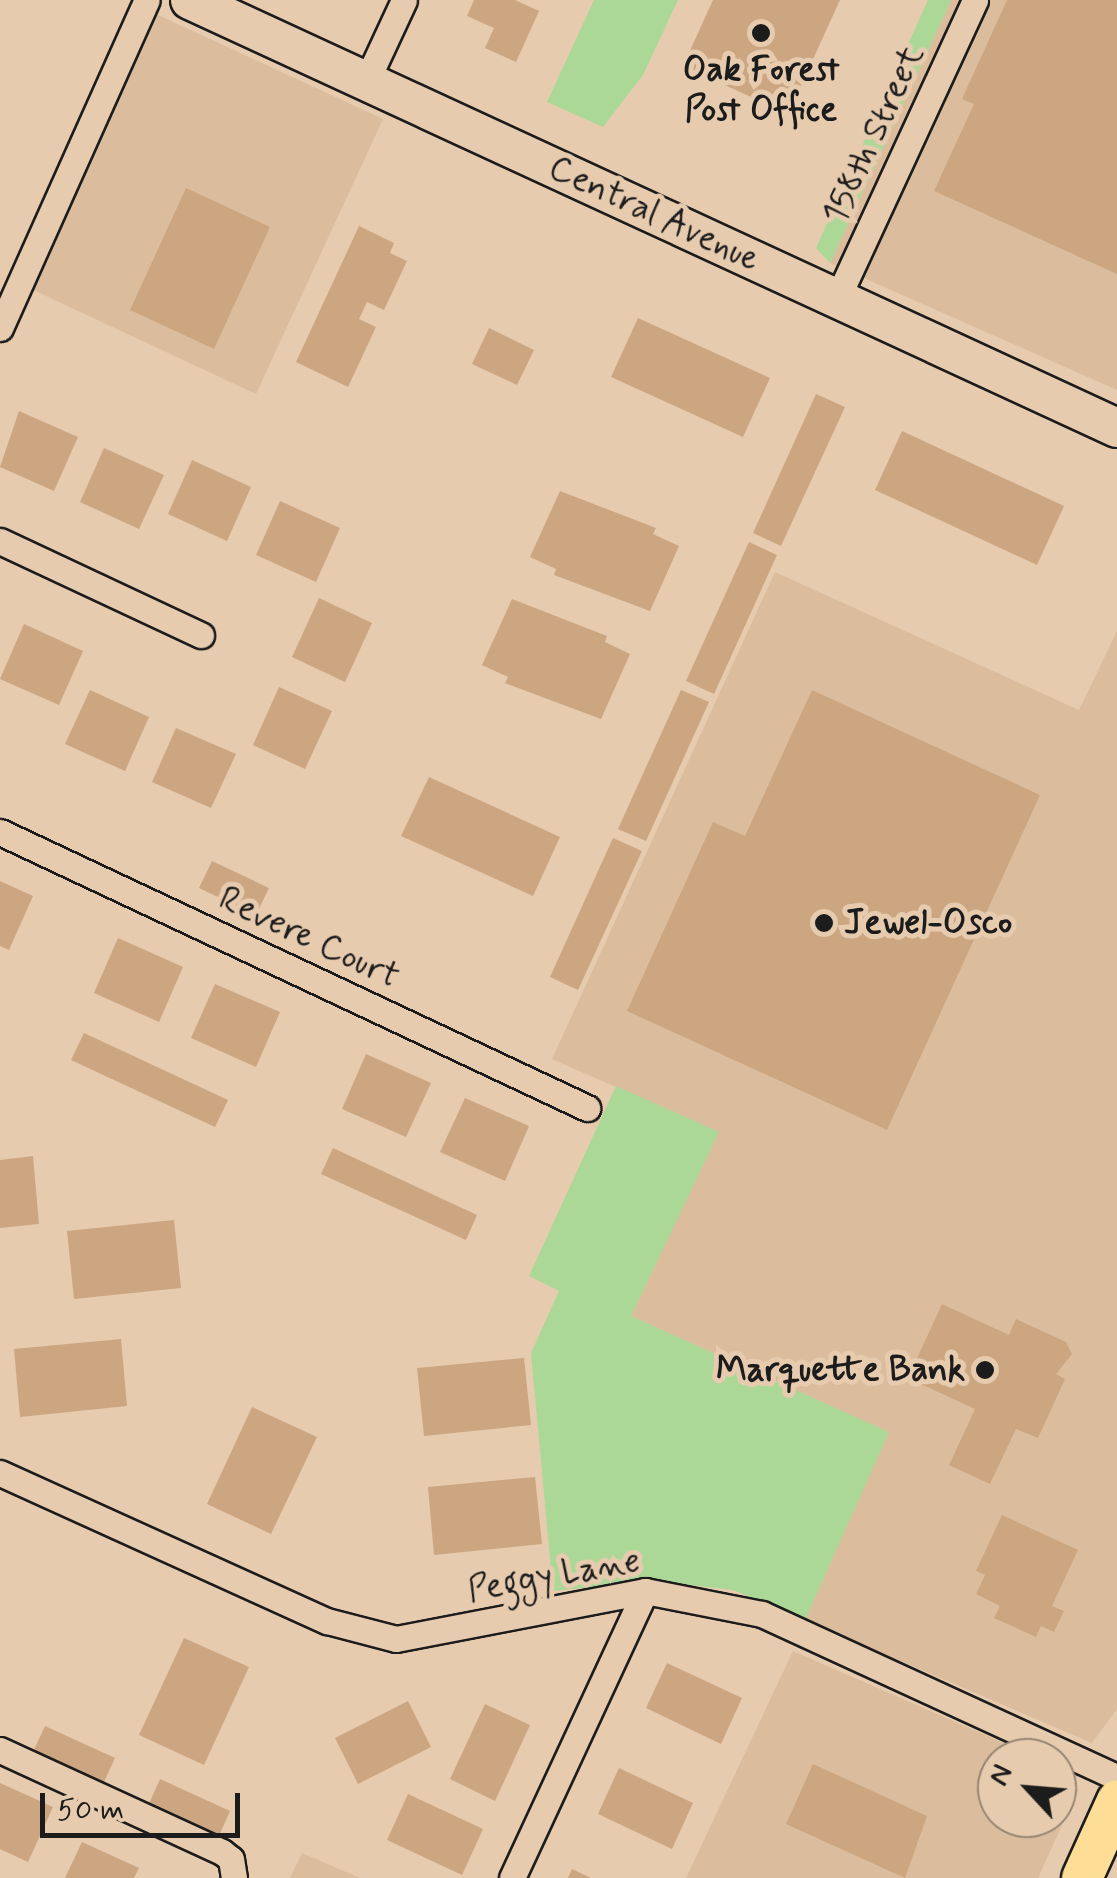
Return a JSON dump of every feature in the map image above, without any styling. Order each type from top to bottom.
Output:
[{"type":"main road","points":[[1082,1878],[1117,1801]]},
{"type":"street","points":[[0,328],[147,0]]},
{"type":"street","name":"Central Avenue","points":[[190,0],[1117,428]]},
{"type":"street","points":[[366,82],[404,0]]},
{"type":"street","name":"158th Street","points":[[836,298],[975,0]]},
{"type":"street","points":[[0,541],[201,635]]},
{"type":"street","name":"Revere Court","points":[[0,832],[588,1108]]},
{"type":"street","name":"Peggy Lane","points":[[0,1473],[327,1621],[396,1639],[646,1591],[762,1614],[1117,1777]]},
{"type":"street","points":[[512,1878],[646,1591]]},
{"type":"street","points":[[0,1750],[222,1852],[234,1873]]},
{"type":"shaded area","points":[[951,0],[1117,0],[1117,390],[830,263]]},
{"type":"shaded area","points":[[156,14],[383,119],[256,394],[31,289]]},
{"type":"shaded area","points":[[775,572],[1079,710],[1117,631],[1117,1709],[1092,1743],[805,1620],[888,1432],[631,1316],[718,1132],[552,1059]]},
{"type":"shaded area","points":[[793,1651],[992,1738],[977,1738],[977,1838],[1056,1838],[1038,1878],[686,1878]]},
{"type":"shaded area","points":[[302,1853],[360,1878],[290,1878]]},
{"type":"green space","points":[[594,0],[678,0],[643,75],[603,127],[547,102]]},
{"type":"green space","points":[[928,0],[951,0],[830,263],[816,248]]},
{"type":"green space","points":[[616,1086],[719,1132],[631,1316],[889,1432],[805,1620],[733,1590],[654,1581],[553,1591],[531,1353],[559,1291],[529,1276]]},
{"type":"building","points":[[474,0],[515,0],[539,11],[516,62],[485,48],[494,28],[467,16]]},
{"type":"building","name":"Oak Forest Post Office","points":[[713,0],[840,0],[788,114],[683,66]]},
{"type":"building","points":[[1007,0],[1117,0],[1117,274],[934,191],[974,104],[962,99]]},
{"type":"building","points":[[186,188],[270,227],[214,349],[130,310]]},
{"type":"building","points":[[359,226],[394,243],[390,253],[407,261],[384,310],[367,302],[359,319],[376,327],[348,387],[296,362]]},
{"type":"building","points":[[638,318],[770,378],[743,437],[611,377]]},
{"type":"building","points":[[489,328],[534,350],[517,385],[472,364]]},
{"type":"building","points":[[816,394],[845,407],[781,546],[753,533]]},
{"type":"building","points":[[19,411],[78,437],[54,491],[0,467]]},
{"type":"building","points":[[902,431],[1064,506],[1037,565],[875,490]]},
{"type":"building","points":[[104,448],[164,475],[139,529],[80,502]]},
{"type":"building","points":[[192,460],[251,487],[227,541],[168,514]]},
{"type":"building","points":[[560,491],[656,528],[653,534],[679,546],[650,611],[554,575],[556,569],[530,557]]},
{"type":"building","points":[[280,501],[340,528],[316,582],[256,555]]},
{"type":"building","points":[[749,542],[777,555],[714,694],[686,681]]},
{"type":"building","points":[[319,598],[372,623],[345,682],[292,657]]},
{"type":"building","points":[[512,599],[607,636],[605,642],[630,654],[601,719],[505,683],[508,677],[482,665]]},
{"type":"building","points":[[24,624],[83,651],[59,705],[0,679]]},
{"type":"building","points":[[279,687],[332,711],[305,769],[253,745]]},
{"type":"building","points":[[90,690],[149,717],[125,771],[65,744]]},
{"type":"building","points":[[681,690],[709,702],[646,841],[618,829]]},
{"type":"building","name":"Jewel-Osco","points":[[812,690],[1040,795],[887,1130],[627,1011],[713,822],[745,836]]},
{"type":"building","points":[[176,728],[236,754],[211,808],[152,782]]},
{"type":"building","points":[[429,777],[560,837],[533,896],[401,836]]},
{"type":"building","points":[[613,838],[642,851],[578,990],[550,977]]},
{"type":"building","points":[[212,861],[269,888],[256,915],[199,888]]},
{"type":"building","points":[[0,881],[33,896],[9,950],[0,946]]},
{"type":"building","points":[[118,938],[183,967],[159,1022],[94,993]]},
{"type":"building","points":[[215,984],[280,1012],[256,1067],[191,1038]]},
{"type":"building","points":[[84,1033],[228,1100],[215,1127],[71,1060]]},
{"type":"building","points":[[366,1054],[431,1083],[406,1137],[342,1109]]},
{"type":"building","points":[[465,1098],[529,1126],[505,1181],[440,1152]]},
{"type":"building","points":[[333,1148],[477,1215],[466,1240],[321,1174]]},
{"type":"building","points":[[33,1156],[39,1224],[0,1228],[0,1160]]},
{"type":"building","points":[[174,1220],[181,1288],[74,1299],[67,1231]]},
{"type":"building","name":"Marquette Bank","points":[[942,1304],[1009,1335],[1016,1319],[1066,1342],[1072,1354],[1056,1374],[1065,1379],[1038,1438],[1016,1429],[990,1484],[949,1465],[975,1409],[908,1378]]},
{"type":"building","points":[[121,1339],[127,1406],[20,1417],[14,1349]]},
{"type":"building","points":[[524,1358],[531,1425],[424,1436],[417,1368]]},
{"type":"building","points":[[252,1407],[317,1437],[271,1534],[207,1504]]},
{"type":"building","points":[[535,1477],[542,1544],[434,1555],[428,1487]]},
{"type":"building","points":[[1002,1515],[1078,1550],[1052,1606],[1064,1611],[1054,1632],[1041,1626],[1036,1637],[994,1618],[1000,1606],[976,1594],[985,1575],[976,1571]]},
{"type":"building","points":[[184,1638],[249,1667],[204,1765],[139,1735]]},
{"type":"building","points":[[667,1663],[742,1698],[721,1744],[646,1708]]},
{"type":"building","points":[[408,1701],[431,1747],[358,1784],[335,1738]]},
{"type":"building","points":[[485,1704],[530,1725],[495,1801],[450,1779]]},
{"type":"building","points":[[45,1726],[115,1758],[103,1784],[33,1752]]},
{"type":"building","points":[[813,1764],[927,1816],[905,1878],[786,1824]]},
{"type":"building","points":[[619,1768],[693,1803],[672,1849],[598,1814]]},
{"type":"building","points":[[160,1779],[230,1811],[218,1838],[148,1806]]},
{"type":"building","points":[[0,1783],[53,1807],[28,1862],[0,1849]]},
{"type":"building","points":[[408,1794],[483,1829],[462,1875],[387,1840]]},
{"type":"building","points":[[82,1842],[139,1868],[134,1878],[65,1878]]},
{"type":"building","points":[[572,1869],[591,1878],[568,1878]]},
{"type":"place","name":"Oak Forest Post Office","points":[[761,33]]},
{"type":"place","name":"Jewel-Osco","points":[[824,923]]},
{"type":"place","name":"Marquette Bank","points":[[985,1370]]}]
